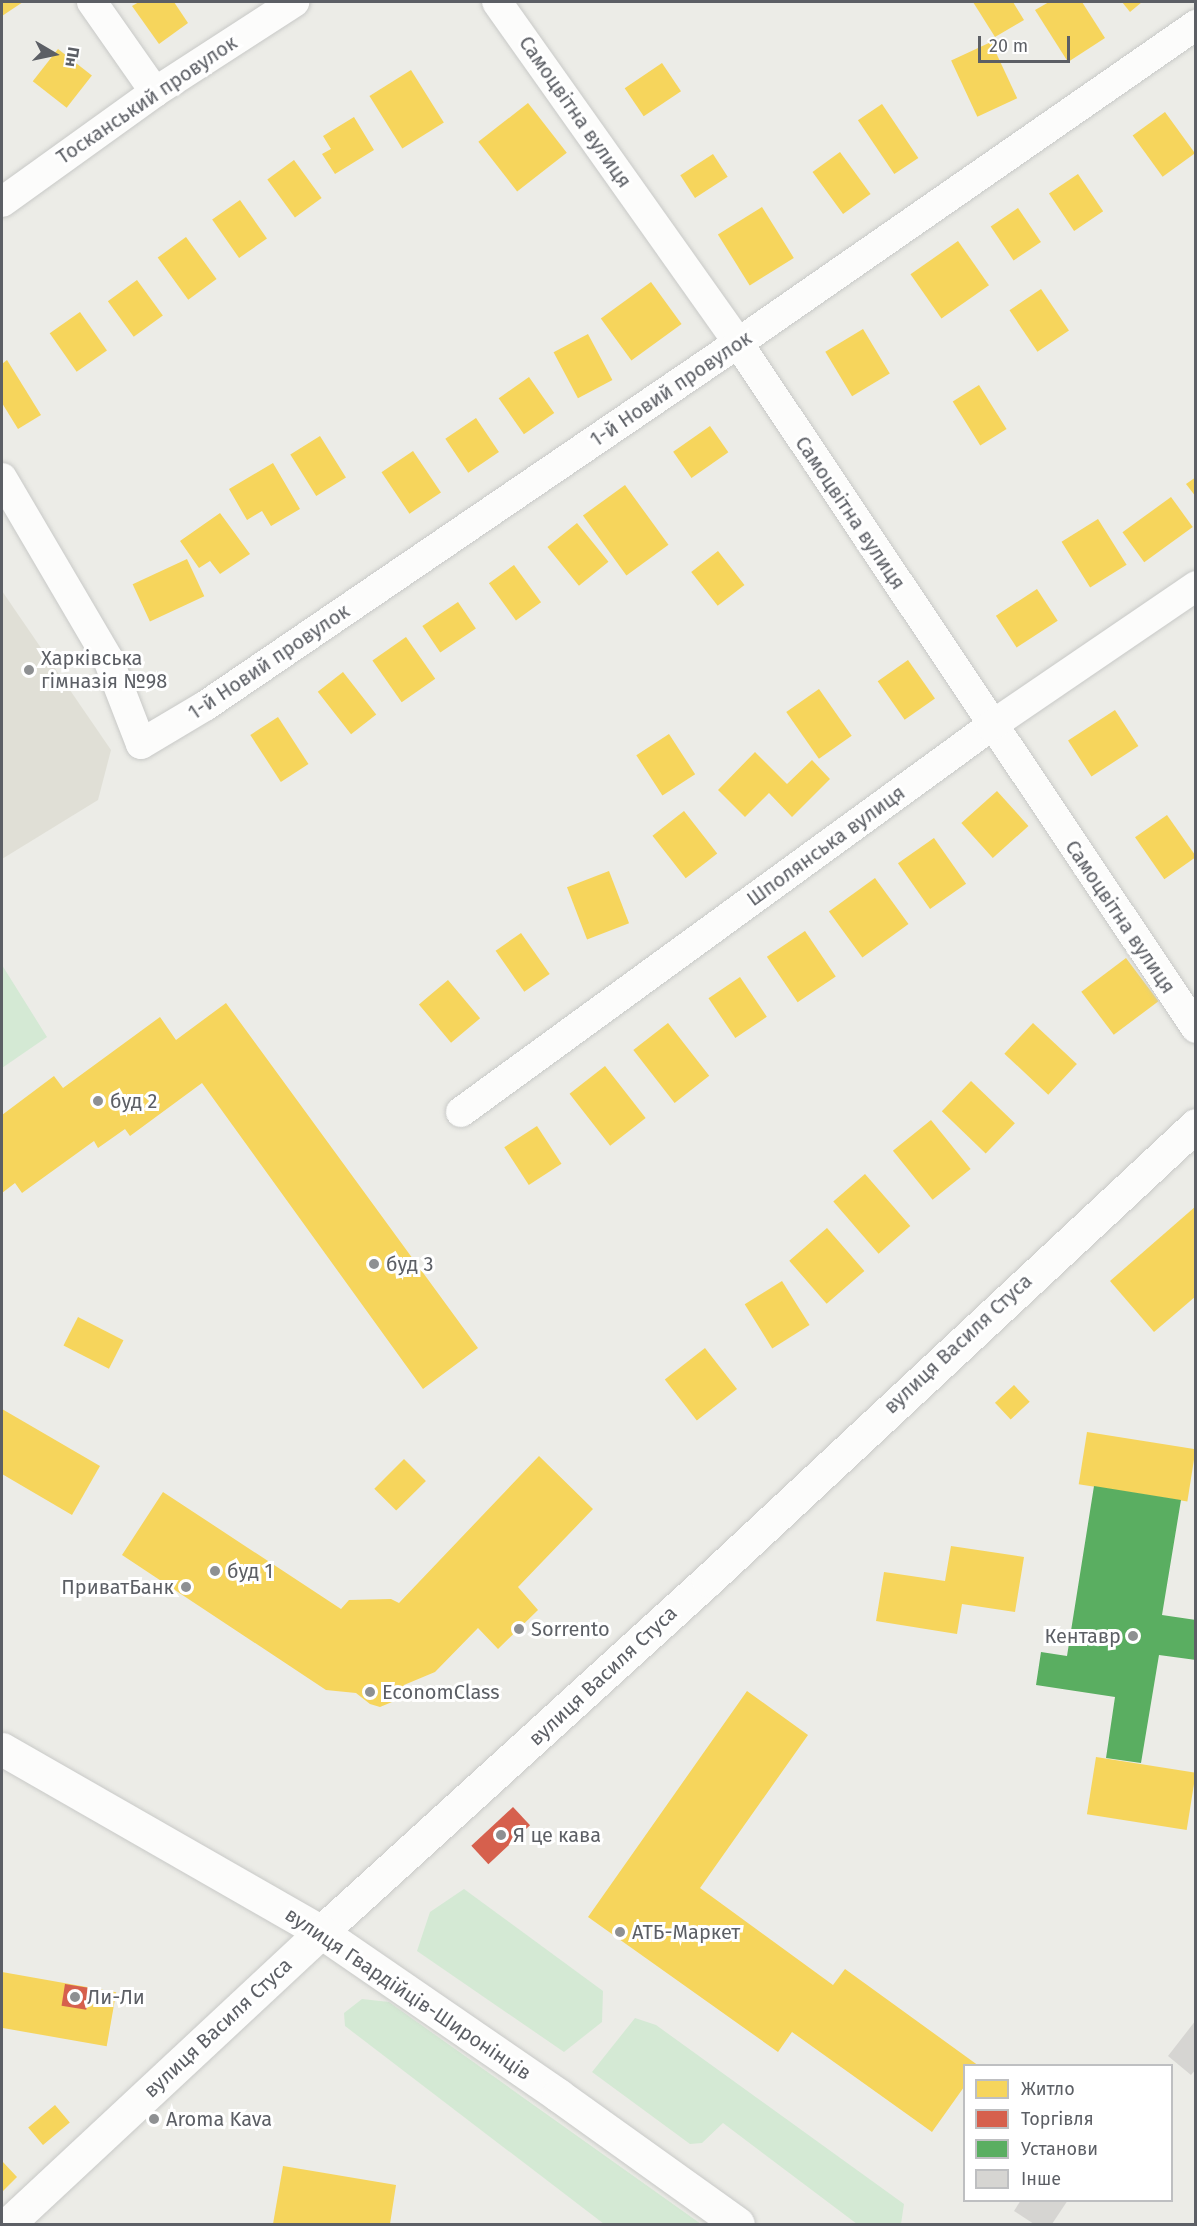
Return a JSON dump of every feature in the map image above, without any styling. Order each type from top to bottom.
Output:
[{"type":"street","points":[[92,2],[155,92]]},
{"type":"street","name":"Тосканський провулок","points":[[2,202],[155,92],[294,2]]},
{"type":"street","name":"Самоцвітна вулиця","points":[[497,2],[738,343],[991,726],[1196,1028]]},
{"type":"street","name":"1-й Новий провулок","points":[[2,478],[108,659],[141,744],[205,706],[738,343],[1196,26]]},
{"type":"street","name":"Шполянська вулиця","points":[[461,1112],[991,726],[1196,586]]},
{"type":"street","name":"вулиця Василя Стуса","points":[[8,2224],[321,1932],[682,1603],[1196,1125]]},
{"type":"street","name":"вулиця Гвардійців-Широнінців","points":[[2,1749],[321,1932],[558,2095],[738,2224]]},
{"type":"shaded area","name":"Харківська гімназія №98","points":[[2,591],[111,750],[98,800],[2,859]]},
{"type":"green space","points":[[2,965],[47,1037],[2,1068]]},
{"type":"green space","points":[[464,1889],[603,1991],[602,2022],[564,2052],[417,1951],[430,1912]]},
{"type":"green space","points":[[362,1999],[389,2002],[701,2224],[604,2224],[345,2026],[344,2013]]},
{"type":"green space","points":[[635,2018],[656,2025],[904,2204],[901,2224],[857,2224],[723,2123],[702,2143],[690,2144],[592,2072]]},
{"type":"building: Житло","points":[[2,2],[23,2],[2,16]]},
{"type":"building: Житло","points":[[139,2],[174,2],[188,23],[159,44],[132,6]]},
{"type":"building: Житло","points":[[973,2],[1013,2],[1024,20],[995,37]]},
{"type":"building: Житло","points":[[1049,2],[1082,2],[1105,38],[1068,62],[1035,10]]},
{"type":"building: Житло","points":[[1122,2],[1142,2],[1130,12]]},
{"type":"building: Житло","points":[[991,42],[1017,98],[977,117],[951,61]]},
{"type":"building: Житло","points":[[58,49],[92,75],[67,108],[33,81]]},
{"type":"building: Житло","points":[[662,63],[681,91],[644,116],[625,88]]},
{"type":"building: Житло","points":[[411,70],[444,123],[402,149],[369,96]]},
{"type":"building: Житло","points":[[528,103],[567,153],[517,191],[478,142]]},
{"type":"building: Житло","points":[[882,104],[918,158],[894,174],[858,120]]},
{"type":"building: Житло","points":[[1165,112],[1195,153],[1163,177],[1133,136]]},
{"type":"building: Житло","points":[[354,117],[374,150],[335,174],[322,154],[331,149],[323,136]]},
{"type":"building: Житло","points":[[840,152],[871,194],[843,214],[812,172]]},
{"type":"building: Житло","points":[[713,154],[728,177],[695,198],[680,175]]},
{"type":"building: Житло","points":[[294,160],[322,198],[295,217],[267,179]]},
{"type":"building: Житло","points":[[1078,174],[1103,211],[1074,231],[1049,194]]},
{"type":"building: Житло","points":[[240,200],[267,239],[239,258],[212,220]]},
{"type":"building: Житло","points":[[762,207],[794,258],[750,285],[718,235]]},
{"type":"building: Житло","points":[[1018,208],[1041,242],[1014,260],[991,226]]},
{"type":"building: Житло","points":[[186,237],[217,279],[188,300],[158,258]]},
{"type":"building: Житло","points":[[958,241],[989,285],[941,319],[910,274]]},
{"type":"building: Житло","points":[[137,280],[163,316],[134,337],[108,301]]},
{"type":"building: Житло","points":[[651,282],[682,324],[631,361],[601,318]]},
{"type":"building: Житло","points":[[1041,289],[1069,330],[1037,352],[1009,310]]},
{"type":"building: Житло","points":[[80,312],[107,351],[77,372],[50,333]]},
{"type":"building: Житло","points":[[863,329],[890,374],[852,396],[825,352]]},
{"type":"building: Житло","points":[[588,334],[612,380],[578,398],[554,352]]},
{"type":"building: Житло","points":[[7,360],[41,415],[18,429],[2,403],[2,364]]},
{"type":"building: Житло","points":[[529,377],[554,413],[524,434],[499,398]]},
{"type":"building: Житло","points":[[979,385],[1007,429],[980,446],[953,401]]},
{"type":"building: Житло","points":[[476,418],[499,452],[468,473],[445,439]]},
{"type":"building: Житло","points":[[710,426],[728,452],[691,478],[673,452]]},
{"type":"building: Житло","points":[[320,436],[346,478],[316,496],[290,455]]},
{"type":"building: Житло","points":[[413,451],[441,492],[409,514],[381,472]]},
{"type":"building: Житло","points":[[273,463],[300,509],[271,526],[262,511],[247,520],[229,489]]},
{"type":"building: Житло","points":[[1196,477],[1196,497],[1186,484]]},
{"type":"building: Житло","points":[[625,485],[668,545],[626,575],[583,516]]},
{"type":"building: Житло","points":[[1171,497],[1193,527],[1144,562],[1122,532]]},
{"type":"building: Житло","points":[[220,513],[250,554],[220,574],[210,561],[199,568],[180,541]]},
{"type":"building: Житло","points":[[1098,519],[1127,565],[1090,588],[1062,542]]},
{"type":"building: Житло","points":[[577,523],[608,562],[579,586],[547,547]]},
{"type":"building: Житло","points":[[718,551],[744,585],[718,606],[691,572]]},
{"type":"building: Житло","points":[[187,559],[204,596],[150,622],[133,584]]},
{"type":"building: Житло","points":[[514,565],[541,602],[516,620],[489,583]]},
{"type":"building: Житло","points":[[1037,589],[1058,621],[1017,648],[996,616]]},
{"type":"building: Житло","points":[[458,602],[476,629],[440,653],[422,626]]},
{"type":"building: Житло","points":[[406,637],[435,679],[402,702],[372,661]]},
{"type":"building: Житло","points":[[908,660],[935,699],[905,720],[878,681]]},
{"type":"building: Житло","points":[[343,672],[376,715],[351,734],[318,692]]},
{"type":"building: Житло","points":[[819,689],[852,736],[819,759],[786,712]]},
{"type":"building: Житло","points":[[1115,710],[1138,746],[1091,777],[1068,740]]},
{"type":"building: Житло","points":[[278,717],[308,764],[281,782],[250,735]]},
{"type":"building: Житло","points":[[669,734],[695,774],[662,795],[636,755]]},
{"type":"building: Житло","points":[[755,752],[787,784],[812,760],[830,779],[792,817],[769,793],[745,817],[718,790]]},
{"type":"building: Житло","points":[[997,791],[1028,826],[993,858],[961,823]]},
{"type":"building: Житло","points":[[684,811],[717,854],[686,878],[652,836]]},
{"type":"building: Житло","points":[[1167,815],[1196,857],[1164,879],[1135,837]]},
{"type":"building: Житло","points":[[934,838],[966,884],[930,909],[898,863]]},
{"type":"building: Житло","points":[[609,871],[629,923],[587,939],[567,887]]},
{"type":"building: Житло","points":[[875,878],[909,924],[862,958],[829,912]]},
{"type":"building: Житло","points":[[805,931],[836,977],[798,1002],[767,957]]},
{"type":"building: Житло","points":[[521,933],[550,974],[524,992],[496,951]]},
{"type":"building: Житло","points":[[1126,958],[1158,1001],[1114,1035],[1081,992]]},
{"type":"building: Житло","points":[[740,977],[767,1017],[735,1038],[708,998]]},
{"type":"building: Житло","points":[[448,980],[480,1018],[451,1043],[419,1004]]},
{"type":"building: Житло","name":"буд 2","points":[[226,1003],[478,1348],[423,1389],[202,1083],[130,1136],[125,1129],[98,1148],[94,1141],[22,1193],[15,1183],[2,1193],[2,1115],[54,1076],[63,1088],[160,1017],[176,1040]]},
{"type":"building: Житло","points":[[668,1023],[709,1076],[675,1103],[633,1050]]},
{"type":"building: Житло","points":[[1033,1023],[1077,1064],[1048,1095],[1004,1054]]},
{"type":"building: Житло","points":[[605,1066],[646,1118],[610,1146],[570,1094]]},
{"type":"building: Житло","points":[[971,1081],[1015,1123],[986,1154],[942,1111]]},
{"type":"building: Житло","points":[[931,1120],[971,1169],[933,1200],[893,1151]]},
{"type":"building: Житло","points":[[537,1126],[562,1164],[529,1185],[504,1147]]},
{"type":"building: Житло","points":[[865,1174],[910,1226],[879,1254],[833,1202]]},
{"type":"building: Житло","points":[[1196,1206],[1196,1296],[1154,1332],[1110,1281]]},
{"type":"building: Житло","points":[[827,1228],[864,1271],[827,1304],[789,1261]]},
{"type":"building: Житло","points":[[782,1281],[810,1325],[772,1348],[745,1304]]},
{"type":"building: Житло","points":[[78,1317],[123,1340],[109,1369],[63,1346]]},
{"type":"building: Житло","points":[[705,1348],[737,1389],[697,1420],[665,1379]]},
{"type":"building: Житло","points":[[1014,1385],[1030,1402],[1011,1420],[995,1403]]},
{"type":"building: Житло","points":[[2,1409],[100,1466],[72,1515],[2,1474]]},
{"type":"building: Житло","points":[[1087,1432],[1196,1449],[1187,1502],[1079,1484]]},
{"type":"building: Житло","name":"буд 1","points":[[539,1456],[593,1509],[518,1587],[538,1610],[498,1649],[478,1628],[435,1672],[404,1685],[392,1702],[380,1707],[370,1704],[356,1693],[326,1690],[122,1555],[163,1492],[341,1609],[349,1600],[391,1599],[399,1603]]},
{"type":"building: Житло","points":[[404,1459],[426,1481],[396,1511],[374,1489]]},
{"type":"building: Житло","points":[[951,1546],[1024,1557],[1015,1612],[962,1604],[957,1634],[876,1621],[884,1572],[945,1581]]},
{"type":"building: Житло","points":[[747,1691],[808,1735],[700,1888],[833,1985],[845,1969],[976,2064],[963,2064],[963,2088],[932,2132],[792,2032],[778,2052],[588,1917]]},
{"type":"building: Житло","points":[[1096,1757],[1196,1773],[1187,1830],[1087,1814]]},
{"type":"building: Житло","points":[[2,1972],[116,1992],[107,2046],[2,2028]]},
{"type":"building: Житло","points":[[55,2105],[70,2123],[43,2145],[28,2127]]},
{"type":"building: Житло","points":[[2,2161],[17,2177],[2,2192]]},
{"type":"building: Житло","points":[[283,2166],[396,2185],[390,2224],[273,2224]]},
{"type":"building: Торгівля","name":"Я це кава","points":[[513,1807],[530,1825],[488,1864],[471,1846]]},
{"type":"building: Торгівля","name":"Ли-Ли","points":[[65,1984],[90,1988],[86,2010],[62,2006]]},
{"type":"building: Установи","name":"Кентавр","points":[[1094,1486],[1181,1500],[1162,1615],[1196,1620],[1196,1660],[1159,1655],[1141,1763],[1106,1758],[1115,1697],[1036,1685],[1041,1652],[1067,1656]]},
{"type":"building: Інше","points":[[1196,2020],[1196,2069],[1191,2075],[1168,2056]]},
{"type":"building: Інше","points":[[1020,2202],[1067,2202],[1052,2224],[1034,2224],[1014,2211]]},
{"type":"place","name":"Харківська гімназія №98","points":[[29,670]]},
{"type":"place","name":"буд 2","points":[[98,1101]]},
{"type":"place","name":"буд 3","points":[[374,1264]]},
{"type":"place","name":"буд 1","points":[[215,1571]]},
{"type":"place","name":"ПриватБанк","points":[[186,1587]]},
{"type":"place","name":"Sorrento","points":[[519,1629]]},
{"type":"place","name":"Кентавр","points":[[1133,1636]]},
{"type":"place","name":"EconomClass","points":[[370,1692]]},
{"type":"place","name":"Я це кава","points":[[501,1835]]},
{"type":"place","name":"АТБ-Маркет","points":[[620,1932]]},
{"type":"place","name":"Ли-Ли","points":[[75,1997]]},
{"type":"place","name":"Aroma Kava","points":[[154,2119]]}]
